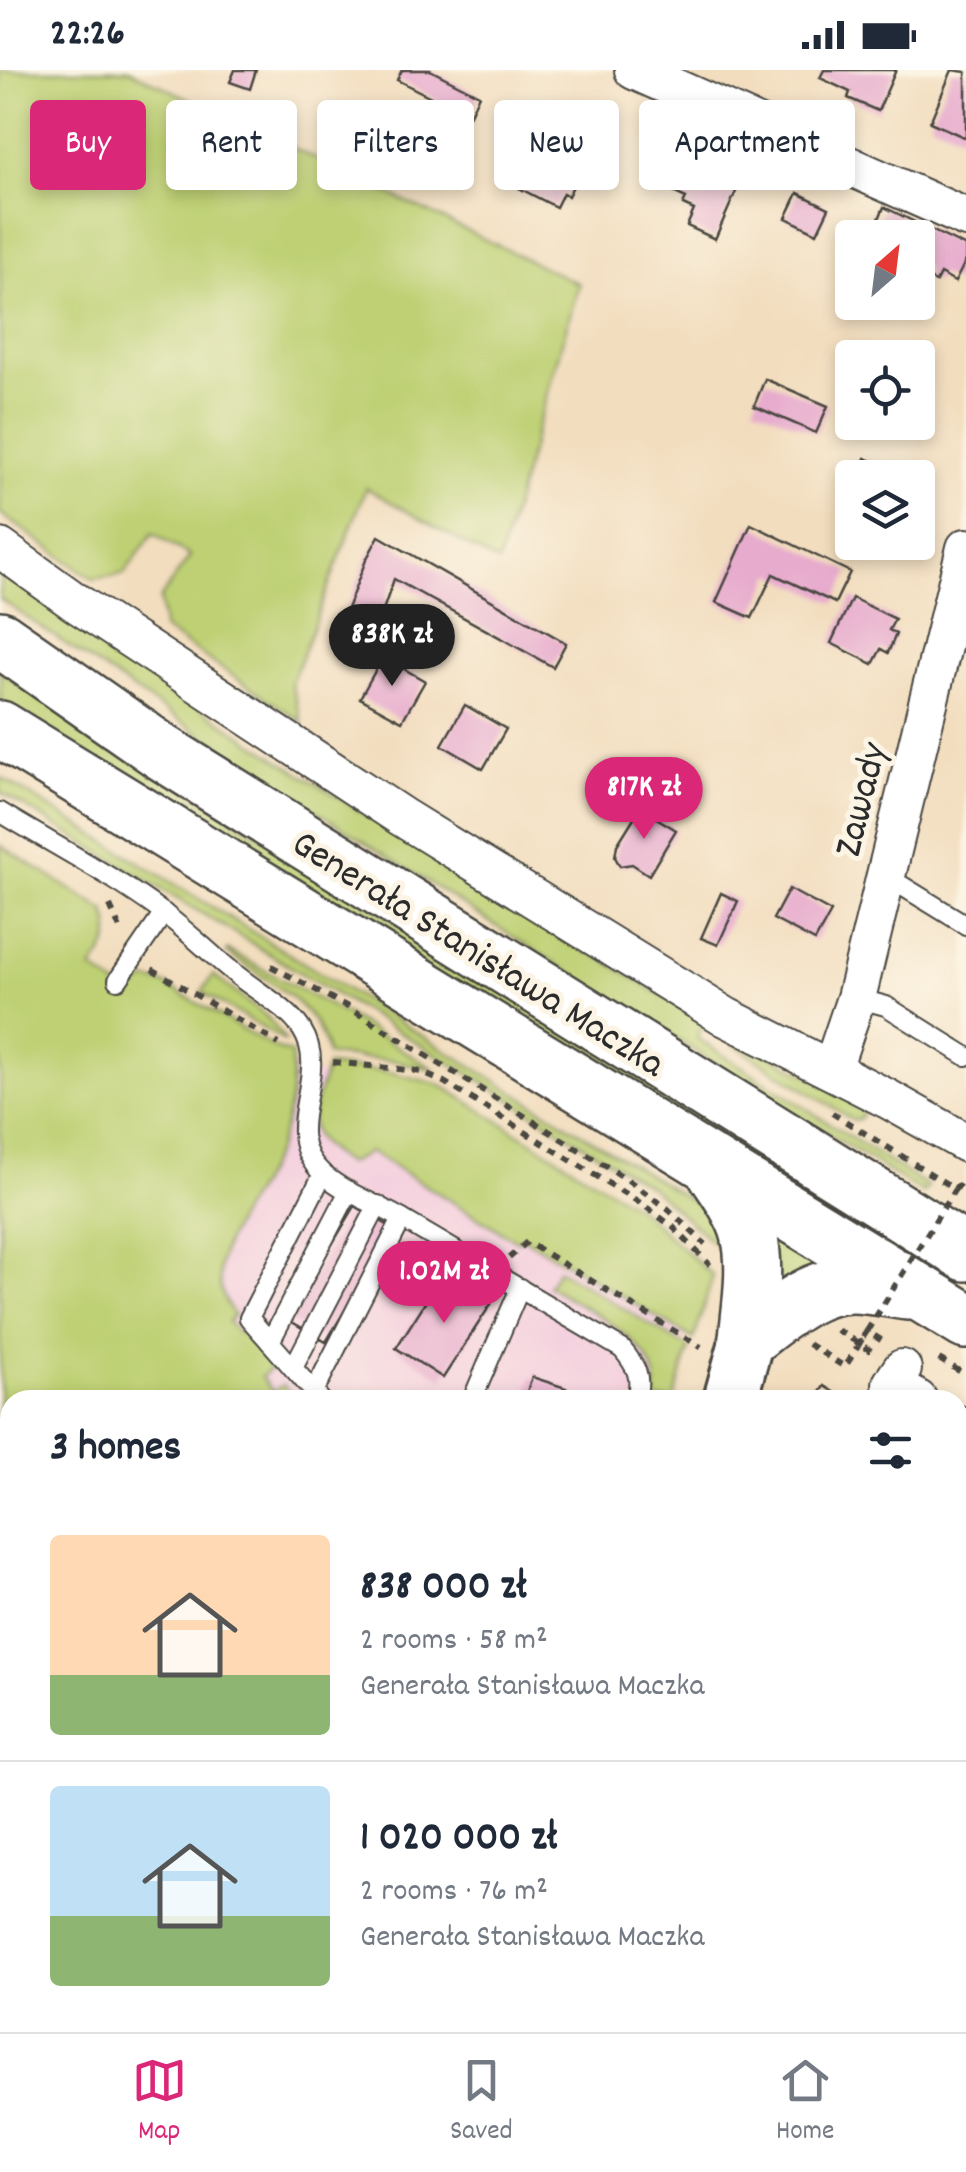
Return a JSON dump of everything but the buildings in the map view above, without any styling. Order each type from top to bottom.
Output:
[{"type":"highway","name":"Generała Stanisława Maczka","points":[[0,639],[162,752],[966,1253]]},
{"type":"highway","name":"Generała Stanisława Maczka","points":[[0,729],[944,1308]]},
{"type":"highway","points":[[713,1168],[736,1204],[750,1237],[752,1284],[725,1344]]},
{"type":"highway","points":[[725,1344],[824,1288],[852,1285],[944,1308]]},
{"type":"street","points":[[634,70],[966,218]]},
{"type":"street","points":[[0,548],[74,602],[402,817],[726,1017],[832,1069],[966,1143]]},
{"type":"street","name":"Zawady","points":[[832,1069],[856,998],[966,548]]},
{"type":"street","points":[[725,1344],[729,1390]]},
{"type":"lane","points":[[0,812],[164,913],[290,1017],[303,1032],[310,1057],[308,1100],[300,1130],[306,1153],[323,1174],[622,1349],[636,1366],[641,1381],[639,1390]]},
{"type":"lane","points":[[886,876],[966,924]]},
{"type":"lane","points":[[118,980],[164,913]]},
{"type":"lane","points":[[856,998],[886,1006],[966,1056]]},
{"type":"lane","points":[[313,1390],[249,1318],[323,1174]]},
{"type":"lane","points":[[270,1342],[350,1191]]},
{"type":"lane","points":[[293,1368],[378,1205]]},
{"type":"lane","points":[[321,1390],[402,1220]]},
{"type":"lane","points":[[476,1390],[520,1288]]},
{"type":"path","points":[[108,903],[121,928],[118,949],[278,1043],[310,1057],[417,1071],[444,1082],[642,1204],[714,1268]]},
{"type":"path","points":[[264,962],[346,1006],[625,1178],[668,1208],[713,1252]]},
{"type":"path","points":[[896,1152],[955,1189]]},
{"type":"path","points":[[804,1341],[845,1367],[957,1186],[966,1191]]},
{"type":"path","points":[[492,1272],[527,1242],[725,1344]]},
{"type":"path","points":[[867,1331],[876,1337]]},
{"type":"shaded area","points":[[258,1052],[424,1115],[697,1293],[669,1390],[159,1390]]},
{"type":"green space","points":[[0,70],[129,70],[192,100],[166,100],[166,190],[297,190],[297,150],[317,159],[317,190],[381,190],[579,284],[498,563],[366,488],[291,684],[302,722],[163,629],[160,599],[190,556],[153,533],[124,574],[93,579],[0,513]]},
{"type":"green space","points":[[0,566],[258,746],[705,1021],[697,1038],[928,1187],[923,1193],[690,1048],[458,902],[113,676],[0,599]]},
{"type":"green space","points":[[0,671],[896,1238],[887,1253],[0,707]]},
{"type":"green space","points":[[0,777],[695,1203],[712,1216],[736,1259],[651,1187],[0,792]]},
{"type":"green space","points":[[0,845],[105,911],[110,935],[92,969],[129,995],[145,980],[164,984],[291,1054],[292,1090],[282,1135],[269,1166],[232,1229],[219,1272],[222,1294],[234,1315],[228,1322],[238,1333],[244,1328],[276,1364],[261,1377],[271,1390],[0,1390]]},
{"type":"green space","points":[[228,950],[345,1014],[435,1070],[396,1061],[327,1055],[314,1021],[302,1007]]},
{"type":"green space","points":[[213,975],[268,1018],[286,1042],[202,992]]},
{"type":"green space","points":[[731,1035],[866,1105],[860,1118],[854,1121],[733,1044]]},
{"type":"green space","points":[[327,1066],[390,1072],[441,1085],[637,1207],[713,1276],[694,1339],[524,1238],[517,1241],[370,1152],[347,1164],[320,1142],[314,1132],[313,1111]]},
{"type":"green space","points":[[761,1227],[833,1271],[786,1289],[767,1276]]},
{"type":"green space","points":[[558,1269],[689,1348],[677,1390],[655,1390],[649,1363],[637,1346],[602,1318],[548,1286]]}]
